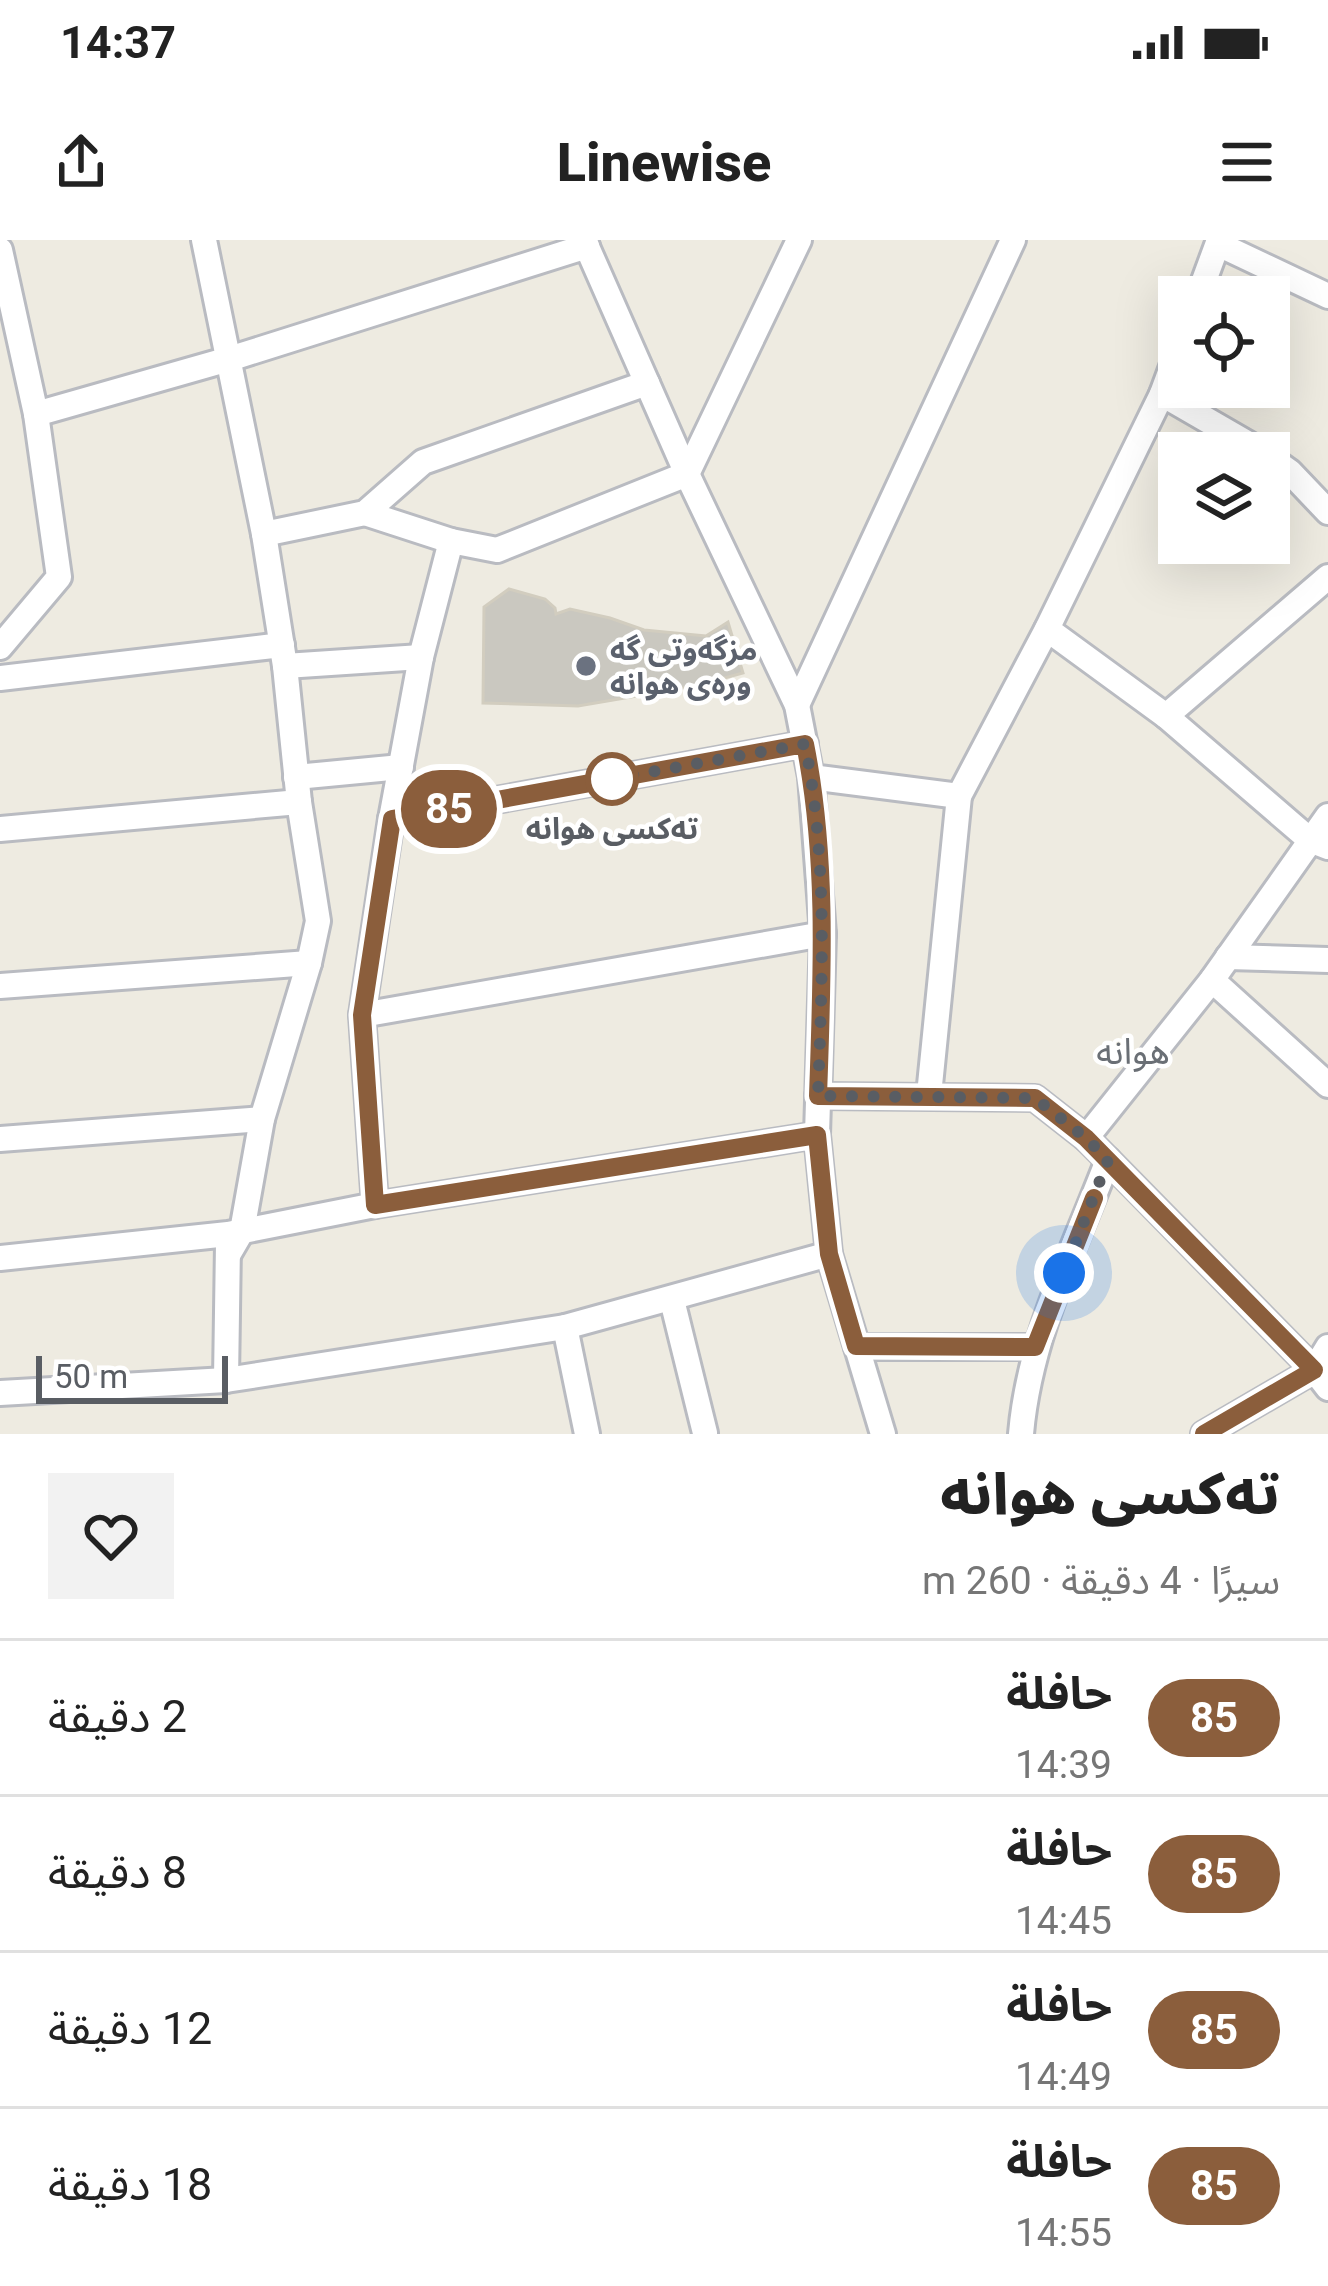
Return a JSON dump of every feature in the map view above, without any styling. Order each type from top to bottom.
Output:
[{"type":"street","points":[[204,240],[264,534],[318,921],[310,963],[262,1119],[236,1232],[226,1380]]},
{"type":"street","points":[[365,513],[451,541],[497,550],[687,474],[799,240]]},
{"type":"street","points":[[797,705],[1012,240]]},
{"type":"street","points":[[1206,276],[1219,242],[1328,296]]},
{"type":"street","points":[[36,414],[229,359],[585,243],[687,474],[797,705],[811,777],[823,934],[817,1135],[829,1254],[883,1434]]},
{"type":"street","points":[[0,250],[8,325],[36,414],[59,577],[0,647]]},
{"type":"street","points":[[264,534],[365,513],[423,462],[647,383]]},
{"type":"street","points":[[929,1095],[959,796],[1158,402]]},
{"type":"street","points":[[1186,408],[1227,432]]},
{"type":"street","points":[[1290,471],[1328,512]]},
{"type":"street","points":[[375,1205],[362,1015],[421,657],[451,541]]},
{"type":"street","points":[[1166,716],[1328,577]]},
{"type":"street","points":[[1047,629],[1166,716],[1319,844]]},
{"type":"street","points":[[0,678],[284,656],[421,657]]},
{"type":"street","points":[[392,819],[805,744]]},
{"type":"street","points":[[0,830],[297,789],[401,767]]},
{"type":"street","points":[[811,777],[959,796]]},
{"type":"street","points":[[1086,1138],[1319,844],[1328,817]]},
{"type":"street","points":[[362,1015],[823,934]]},
{"type":"street","points":[[1228,957],[1328,960]]},
{"type":"street","points":[[0,986],[310,963]]},
{"type":"street","points":[[1212,980],[1328,1084]]},
{"type":"street","points":[[818,1096],[1035,1098],[1086,1138],[1321,1379]]},
{"type":"street","points":[[0,1138],[262,1119]]},
{"type":"street","points":[[0,1258],[236,1232],[375,1205],[817,1135]]},
{"type":"street","points":[[1021,1434],[1035,1347],[1108,1160]]},
{"type":"street","points":[[0,1393],[226,1380],[565,1327],[829,1254]]},
{"type":"street","points":[[672,1300],[705,1433]]},
{"type":"street","points":[[565,1327],[587,1434]]},
{"type":"street","points":[[856,1346],[1035,1347]]},
{"type":"street","points":[[1321,1379],[1328,1347]]},
{"type":"street","points":[[1204,1434],[1321,1379]]},
{"type":"building","points":[[509,589],[545,599],[556,614],[570,609],[644,630],[706,636],[728,622],[743,673],[578,706],[483,703],[484,607]]},
{"type":"bus line","name":"85","points":[[1094,1198],[1035,1347],[856,1346],[829,1254],[817,1135],[375,1205],[362,1015],[392,819],[805,744],[823,934],[818,1096],[1035,1098],[1086,1138],[1314,1370],[1204,1434]]},
{"type":"place","name":"مزگەوتی گە ورەی هوانە","points":[[586,666]]},
{"type":"place","name":"تەکسی هوانە","points":[[612,779]]},
{"type":"district","name":"هوانە","points":[[1133,1052]]},
{"type":"route","points":[[612,779],[805,744],[823,934],[818,1096],[1035,1098],[1108,1160],[1064,1273]]}]
